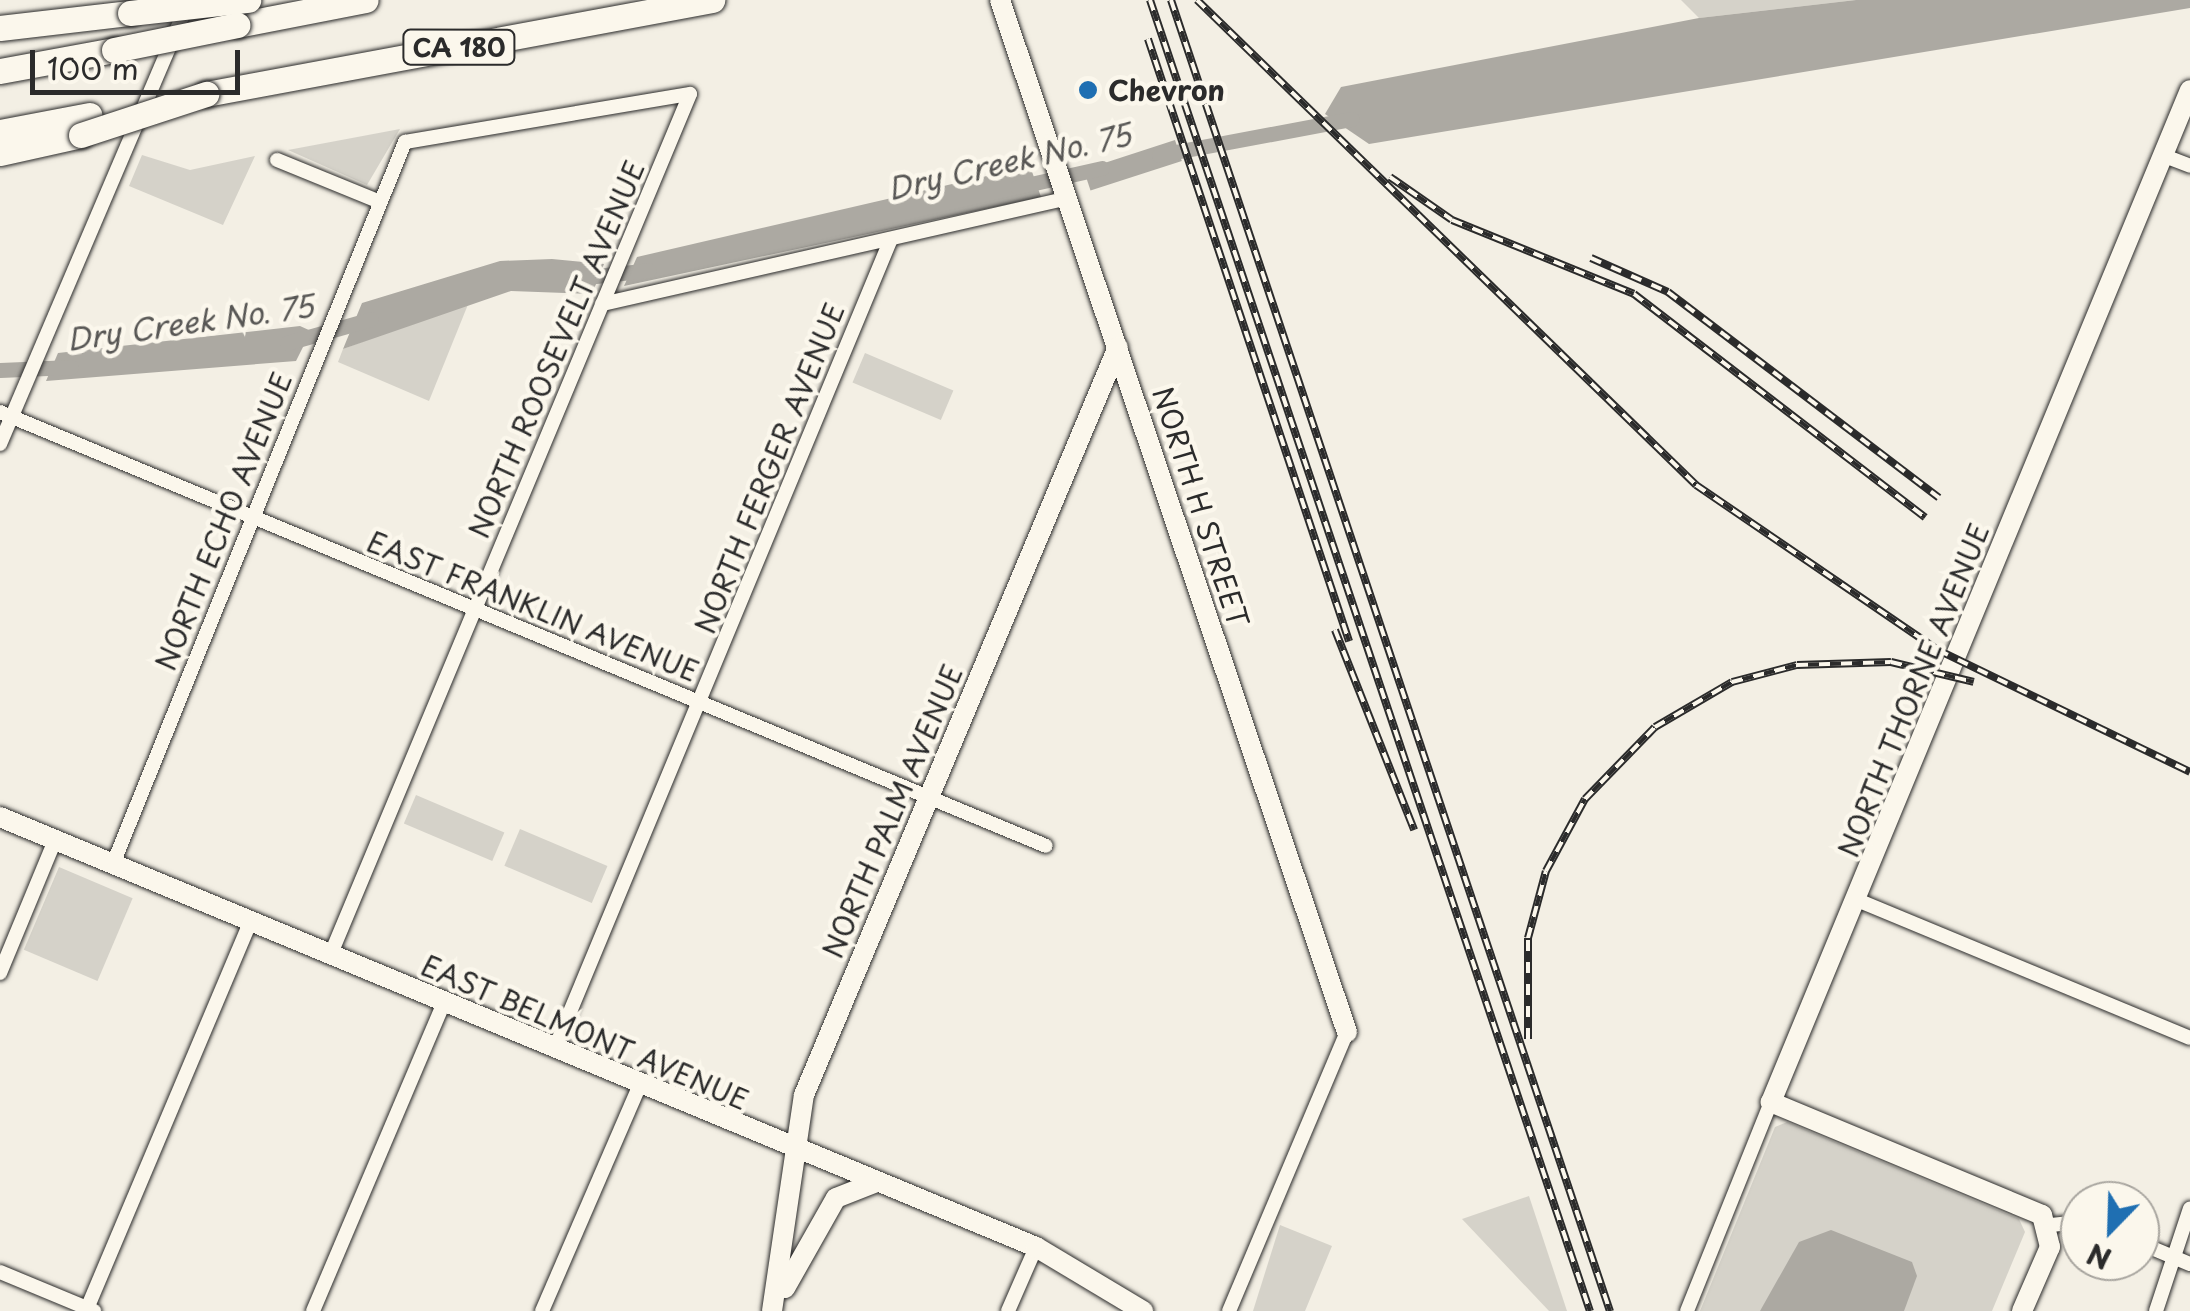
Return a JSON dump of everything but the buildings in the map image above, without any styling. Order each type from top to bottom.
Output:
[{"type":"highway","points":[[0,28],[250,0]]},
{"type":"highway","points":[[0,71],[366,0]]},
{"type":"highway","name":"CA 180","points":[[0,132],[85,125],[206,94],[712,0]]},
{"type":"highway","points":[[0,153],[85,125]]},
{"type":"main road","name":"NORTH H STREET","points":[[1000,0],[1347,1032]]},
{"type":"main road","name":"NORTH THORNE AVENUE","points":[[1771,1102],[2190,90]]},
{"type":"main road","name":"NORTH PALM AVENUE","points":[[774,1307],[791,1148],[927,796],[1118,347]]},
{"type":"main road","name":"EAST BELMONT AVENUE","points":[[0,817],[1036,1247],[1142,1311]]},
{"type":"main road","points":[[1771,1102],[2030,1208],[2050,1225],[2022,1311]]},
{"type":"main road","points":[[774,1307],[836,1198],[876,1182]]},
{"type":"street","points":[[0,444],[6,414],[36,359],[189,0]]},
{"type":"street","name":"NORTH ECHO AVENUE","points":[[113,864],[250,516],[406,142],[690,94]]},
{"type":"street","name":"NORTH ROOSEVELT AVENUE","points":[[330,956],[690,94]]},
{"type":"street","points":[[2162,155],[2190,166]]},
{"type":"street","points":[[277,160],[380,202]]},
{"type":"street","points":[[602,304],[1066,200]]},
{"type":"street","name":"NORTH FERGER AVENUE","points":[[554,1048],[891,239]]},
{"type":"street","name":"EAST FRANKLIN AVENUE","points":[[6,414],[1046,846]]},
{"type":"street","points":[[0,973],[55,840]]},
{"type":"street","points":[[1857,900],[2190,1038]]},
{"type":"street","points":[[0,1272],[89,1310],[250,922]]},
{"type":"street","points":[[314,1311],[444,1003]]},
{"type":"street","points":[[1228,1311],[1347,1032]]},
{"type":"street","points":[[542,1311],[640,1084]]},
{"type":"street","name":"NORTH THORNE AVENUE","points":[[1687,1311],[1771,1102]]},
{"type":"street","points":[[2156,1311],[2190,1208]]},
{"type":"street","points":[[2050,1225],[2060,1224]]},
{"type":"street","points":[[1008,1311],[1036,1247]]},
{"type":"street","points":[[2160,1251],[2190,1264]]},
{"type":"shaded area","points":[[1681,0],[1856,0],[1699,18]]},
{"type":"shaded area","points":[[1856,0],[2190,0],[2190,8],[1369,144],[1325,114],[1341,87],[1699,18]]},
{"type":"shaded area","points":[[400,129],[367,185],[288,150]]},
{"type":"shaded area","points":[[1175,140],[1182,161],[1090,191],[1084,170]]},
{"type":"shaded area","points":[[142,155],[190,170],[255,156],[223,225],[129,186]]},
{"type":"shaded area","points":[[1030,166],[1041,197],[624,286],[637,257]]},
{"type":"shaded area","points":[[552,259],[604,264],[592,294],[511,291],[343,349],[362,303],[500,261]]},
{"type":"shaded area","points":[[469,302],[429,401],[338,362],[343,349]]},
{"type":"shaded area","points":[[300,326],[311,331],[296,361],[46,381],[58,353]]},
{"type":"shaded area","points":[[865,353],[953,391],[941,420],[852,382]]},
{"type":"shaded area","points":[[416,795],[504,833],[492,861],[404,824]]},
{"type":"shaded area","points":[[520,829],[607,866],[592,903],[504,866]]},
{"type":"shaded area","points":[[59,867],[133,898],[97,981],[24,950]]},
{"type":"shaded area","points":[[1787,1122],[2019,1219],[2025,1232],[1992,1311],[1700,1311],[1775,1127]]},
{"type":"shaded area","points":[[1529,1196],[1567,1311],[1549,1311],[1462,1219]]},
{"type":"shaded area","points":[[1280,1225],[1332,1246],[1305,1311],[1253,1311]]},
{"type":"shaded area","points":[[1831,1230],[1912,1262],[1917,1276],[1904,1311],[1760,1311],[1799,1242]]},
{"type":"waterway","name":"Dry Creek No. 75","points":[[1159,155],[1352,119]]},
{"type":"waterway","name":"Dry Creek No. 75","points":[[1017,187],[1102,168]]},
{"type":"waterway","name":"Dry Creek No. 75","points":[[578,278],[649,270]]},
{"type":"waterway","name":"Dry Creek No. 75","points":[[287,343],[371,319]]},
{"type":"waterway","name":"Dry Creek No. 75","points":[[0,370],[71,367]]},
{"type":"railway","points":[[1150,0],[1590,1311]]},
{"type":"railway","points":[[1171,0],[1610,1311]]},
{"type":"railway","points":[[1197,0],[1696,485],[1938,650],[2190,772]]},
{"type":"railway","points":[[1148,39],[1349,641]]},
{"type":"railway","points":[[1390,177],[1452,220],[1634,294],[1925,517]]},
{"type":"railway","points":[[1591,258],[1668,292],[1939,498]]},
{"type":"railway","points":[[1335,630],[1414,830]]},
{"type":"railway","points":[[1528,1039],[1528,938],[1546,871],[1585,799],[1655,727],[1732,682],[1797,665],[1891,662],[1974,682]]},
{"type":"place","name":"Chevron","points":[[1088,90]]}]
